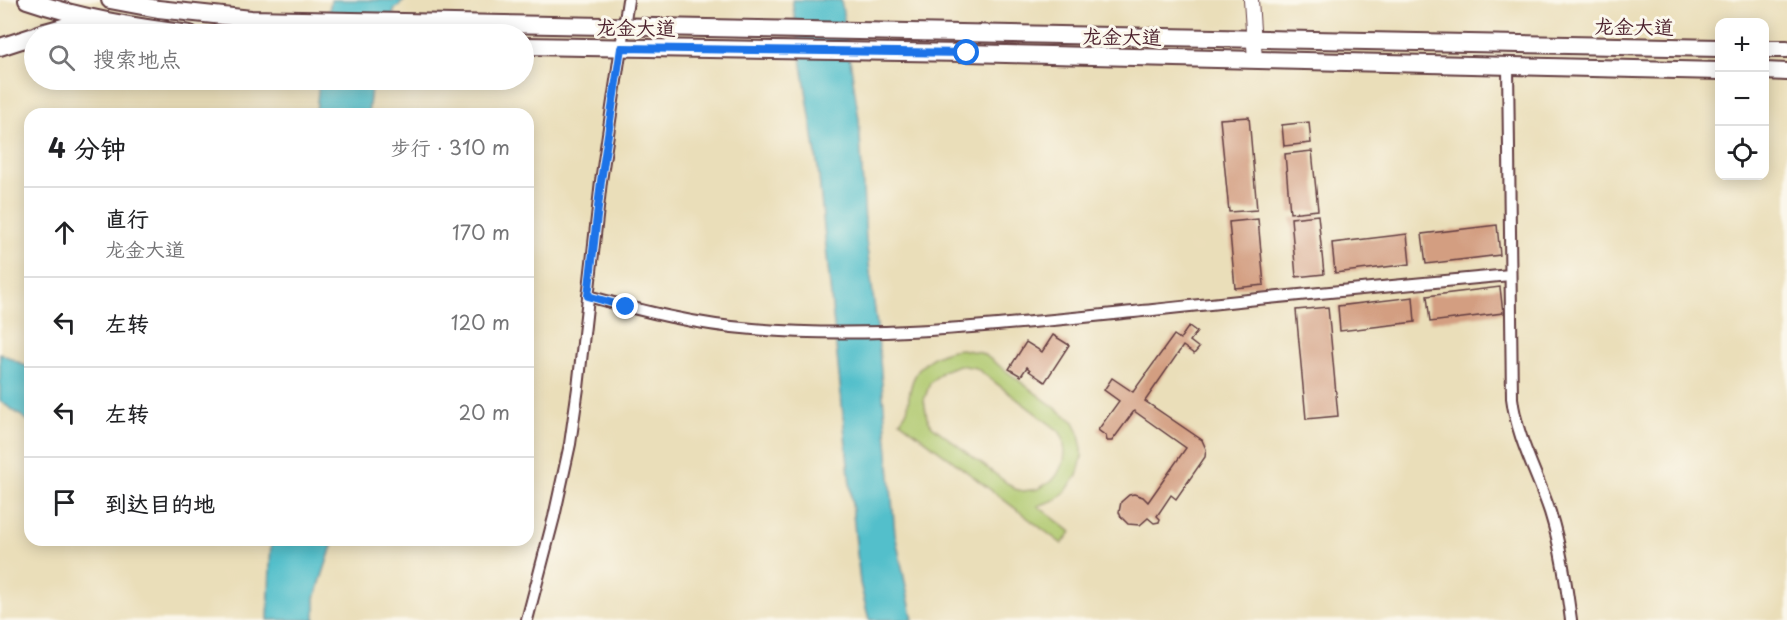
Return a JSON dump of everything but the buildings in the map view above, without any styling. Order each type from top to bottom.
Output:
[{"type":"main road","points":[[27,0],[94,18],[130,24]]},
{"type":"main road","name":"龙金大道","points":[[110,0],[205,15],[251,19],[512,24]]},
{"type":"main road","points":[[74,24],[94,18]]},
{"type":"main road","name":"龙金大道","points":[[534,24],[1715,48]]},
{"type":"main road","points":[[0,47],[24,39]]},
{"type":"main road","name":"龙金大道","points":[[534,46],[1715,71]]},
{"type":"main road","points":[[1769,49],[1787,49]]},
{"type":"main road","points":[[1769,72],[1787,72]]},
{"type":"street","points":[[527,620],[570,444],[601,181],[628,0]]},
{"type":"street","points":[[1251,0],[1254,60]]},
{"type":"street","points":[[1508,66],[1512,398],[1514,415],[1525,449],[1557,535],[1571,620]]},
{"type":"street","points":[[588,296],[664,316],[714,325],[760,330],[885,333],[1038,322],[1510,275]]},
{"type":"green space","points":[[961,349],[981,353],[1074,422],[1082,449],[1077,476],[1057,499],[1038,506],[1071,532],[1062,544],[900,421],[907,409],[912,382],[921,367],[935,356]],"holes":[[[959,365],[976,368],[1059,431],[1063,438],[1064,461],[1052,481],[1038,489],[1023,491],[1015,489],[932,426],[927,418],[924,400],[930,383],[943,371]]]},
{"type":"water","points":[[331,0],[405,0],[395,9],[390,24],[327,24]]},
{"type":"water","points":[[792,0],[841,0],[859,119],[866,240],[877,326],[895,534],[913,620],[869,620],[860,583],[818,168]]},
{"type":"water","points":[[318,90],[371,90],[369,108],[317,108]]},
{"type":"water","points":[[0,353],[24,365],[24,418],[0,401]]},
{"type":"water","points":[[271,546],[332,546],[315,598],[315,620],[268,620]]},
{"type":"route","points":[[626,307],[588,296],[601,181],[621,48],[967,53]]}]
